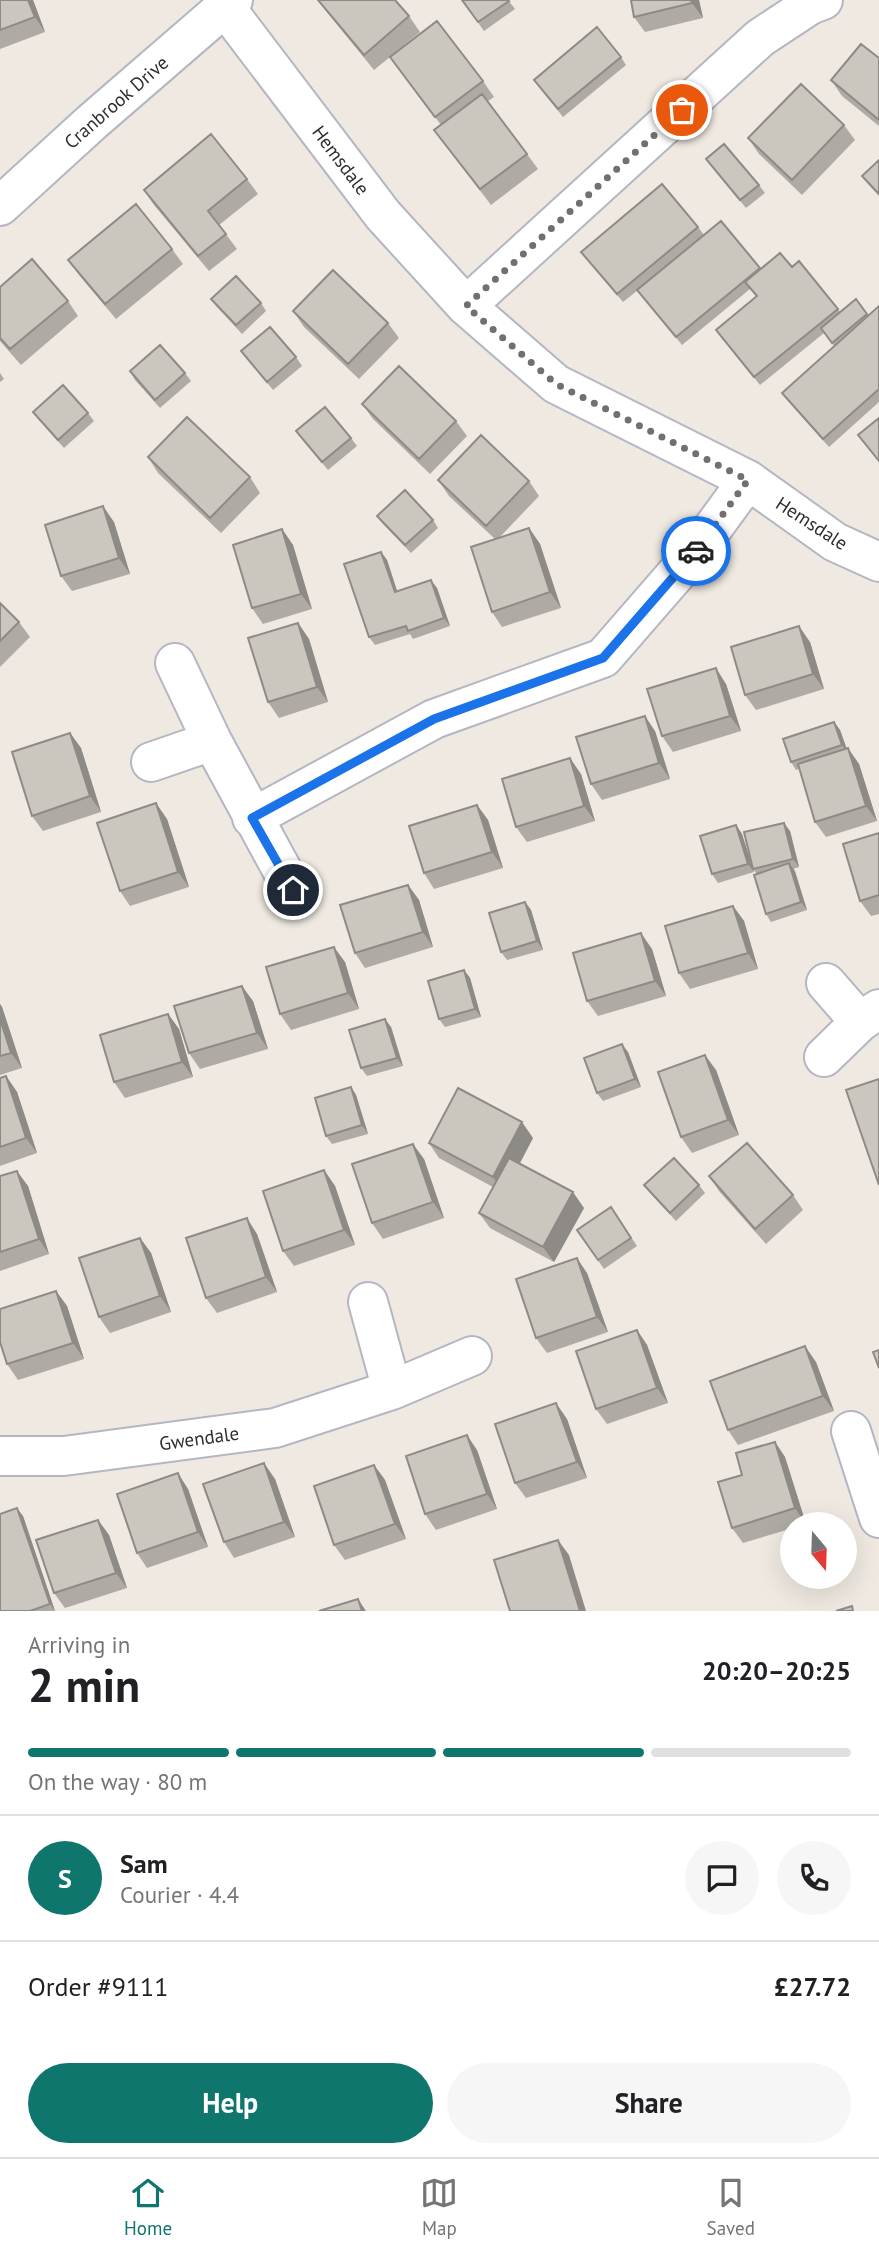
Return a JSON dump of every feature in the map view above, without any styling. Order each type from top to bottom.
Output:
[{"type":"street","points":[[466,306],[760,38],[813,2]]},
{"type":"street","name":"Hemsdale","points":[[229,4],[383,215],[466,306],[556,384],[748,480],[835,542],[879,562]]},
{"type":"street","name":"Cranbrook Drive","points":[[2,199],[229,4]]},
{"type":"street","points":[[252,818],[434,719],[603,658],[696,551],[748,480]]},
{"type":"street","points":[[175,663],[252,818],[293,890]]},
{"type":"street","points":[[151,762],[212,741]]},
{"type":"street","points":[[824,1057],[870,1016],[826,983]]},
{"type":"street","points":[[368,1301],[392,1390]]},
{"type":"street","name":"Gwendale","points":[[0,1456],[64,1456],[275,1428],[392,1390],[472,1356]]},
{"type":"street","points":[[851,1431],[879,1518]]},
{"type":"building","points":[[0,0],[28,0],[35,17],[0,30]]},
{"type":"building","points":[[318,0],[395,0],[409,16],[364,55]]},
{"type":"building","points":[[462,0],[508,0],[509,1],[478,22]]},
{"type":"building","points":[[631,0],[691,0],[692,3],[634,17]]},
{"type":"building","points":[[437,21],[483,81],[435,117],[390,57]]},
{"type":"building","points":[[597,27],[621,57],[558,109],[534,80]]},
{"type":"building","points":[[861,44],[879,58],[879,120],[831,80]]},
{"type":"building","points":[[801,84],[844,125],[792,180],[748,138]]},
{"type":"building","points":[[482,94],[527,154],[480,189],[434,130]]},
{"type":"building","points":[[211,134],[247,179],[208,211],[226,234],[198,256],[144,190]]},
{"type":"building","points":[[724,144],[759,185],[740,200],[706,159]]},
{"type":"building","points":[[879,160],[879,194],[862,176]]},
{"type":"building","points":[[662,184],[698,227],[617,294],[581,252]]},
{"type":"building","points":[[136,204],[172,249],[105,304],[68,260]]},
{"type":"building","points":[[721,221],[760,268],[676,337],[637,290]]},
{"type":"building","points":[[780,253],[792,267],[799,261],[838,309],[754,377],[716,330],[757,296],[745,282]]},
{"type":"building","points":[[32,259],[68,301],[10,349],[0,338],[0,287]]},
{"type":"building","points":[[333,270],[388,323],[348,364],[293,311]]},
{"type":"building","points":[[236,276],[261,303],[236,325],[211,299]]},
{"type":"building","points":[[856,299],[867,314],[832,343],[821,328]]},
{"type":"building","points":[[879,306],[879,389],[823,439],[782,393]]},
{"type":"building","points":[[270,327],[296,357],[267,382],[241,351]]},
{"type":"building","points":[[160,345],[185,373],[155,400],[130,371]]},
{"type":"building","points":[[399,366],[456,421],[419,459],[362,404]]},
{"type":"building","points":[[63,385],[88,413],[58,440],[33,412]]},
{"type":"building","points":[[325,407],[351,438],[322,462],[296,431]]},
{"type":"building","points":[[187,417],[250,477],[210,518],[148,457]]},
{"type":"building","points":[[879,418],[879,461],[858,435]]},
{"type":"building","points":[[481,435],[529,481],[486,526],[438,480]]},
{"type":"building","points":[[405,490],[433,520],[405,545],[377,516]]},
{"type":"building","points":[[103,506],[119,558],[61,576],[45,525]]},
{"type":"building","points":[[529,528],[550,592],[492,612],[471,547]]},
{"type":"building","points":[[282,529],[301,594],[252,608],[233,545]]},
{"type":"building","points":[[381,552],[395,592],[431,580],[444,618],[408,631],[406,626],[369,637],[344,564]]},
{"type":"building","points":[[0,603],[19,622],[0,641]]},
{"type":"building","points":[[298,623],[317,687],[268,702],[248,638]]},
{"type":"building","points":[[799,626],[813,674],[745,695],[731,647]]},
{"type":"building","points":[[716,668],[730,716],[662,736],[647,689]]},
{"type":"building","points":[[645,716],[659,763],[591,784],[576,737]]},
{"type":"building","points":[[834,722],[842,745],[791,762],[783,739]]},
{"type":"building","points":[[70,733],[90,796],[32,816],[12,752]]},
{"type":"building","points":[[848,748],[866,806],[815,822],[798,764]]},
{"type":"building","points":[[570,758],[584,806],[516,827],[502,779]]},
{"type":"building","points":[[156,803],[178,872],[120,891],[97,823]]},
{"type":"building","points":[[477,805],[492,852],[424,873],[409,826]]},
{"type":"building","points":[[784,823],[793,859],[753,869],[744,832]]},
{"type":"building","points":[[736,825],[748,864],[712,874],[700,836]]},
{"type":"building","points":[[879,833],[879,895],[860,901],[843,844]]},
{"type":"building","points":[[789,863],[801,902],[766,914],[754,875]]},
{"type":"building","points":[[408,885],[423,932],[355,953],[340,905]]},
{"type":"building","points":[[525,902],[537,941],[501,952],[489,913]]},
{"type":"building","points":[[733,906],[748,953],[679,973],[665,926]]},
{"type":"building","points":[[641,933],[655,981],[587,1001],[573,953]]},
{"type":"building","points":[[334,947],[348,993],[280,1014],[266,967]]},
{"type":"building","points":[[464,970],[475,1009],[439,1019],[428,981]]},
{"type":"building","points":[[242,986],[257,1033],[189,1053],[174,1006]]},
{"type":"building","points":[[168,1014],[182,1062],[114,1082],[100,1035]]},
{"type":"building","points":[[0,1019],[11,1053],[0,1056]]},
{"type":"building","points":[[385,1019],[397,1058],[361,1068],[349,1030]]},
{"type":"building","points":[[622,1044],[635,1079],[597,1093],[584,1058]]},
{"type":"building","points":[[705,1055],[728,1120],[681,1137],[658,1072]]},
{"type":"building","points":[[6,1076],[26,1138],[0,1147],[0,1078]]},
{"type":"building","points":[[879,1079],[879,1185],[846,1090]]},
{"type":"building","points":[[351,1087],[362,1125],[326,1136],[315,1098]]},
{"type":"building","points":[[458,1088],[522,1122],[493,1177],[429,1143]]},
{"type":"building","points":[[747,1143],[793,1195],[755,1229],[709,1176]]},
{"type":"building","points":[[413,1144],[433,1202],[372,1223],[352,1164]]},
{"type":"building","points":[[509,1158],[573,1192],[543,1247],[479,1213]]},
{"type":"building","points":[[674,1158],[699,1185],[670,1213],[644,1185]]},
{"type":"building","points":[[324,1170],[344,1230],[283,1251],[263,1191]]},
{"type":"building","points":[[17,1171],[39,1239],[0,1252],[0,1176]]},
{"type":"building","points":[[611,1207],[631,1238],[598,1260],[577,1230]]},
{"type":"building","points":[[247,1218],[266,1277],[206,1298],[186,1238]]},
{"type":"building","points":[[140,1238],[160,1296],[99,1317],[79,1258]]},
{"type":"building","points":[[577,1258],[597,1317],[536,1338],[516,1279]]},
{"type":"building","points":[[56,1291],[73,1343],[7,1364],[0,1342],[0,1309]]},
{"type":"building","points":[[637,1330],[657,1388],[596,1409],[576,1351]]},
{"type":"building","points":[[805,1346],[823,1396],[728,1430],[710,1381]]},
{"type":"building","points":[[879,1350],[879,1368],[873,1352]]},
{"type":"building","points":[[556,1403],[577,1462],[515,1483],[495,1424]]},
{"type":"building","points":[[467,1435],[487,1494],[425,1514],[406,1456]]},
{"type":"building","points":[[775,1442],[795,1508],[732,1528],[718,1482],[742,1475],[736,1453]]},
{"type":"building","points":[[264,1463],[284,1522],[224,1542],[203,1484]]},
{"type":"building","points":[[374,1465],[395,1524],[334,1545],[314,1486]]},
{"type":"building","points":[[178,1473],[198,1532],[137,1553],[117,1494]]},
{"type":"building","points":[[17,1508],[50,1604],[30,1611],[0,1611],[0,1514]]},
{"type":"building","points":[[98,1520],[116,1573],[54,1593],[36,1540]]},
{"type":"building","points":[[558,1540],[580,1611],[510,1611],[494,1560]]},
{"type":"building","points":[[358,1599],[362,1611],[319,1611]]},
{"type":"building","points":[[852,1606],[853,1611],[836,1611]]},
{"type":"way so far","points":[[682,110],[466,306],[556,384],[748,480],[696,551]]},
{"type":"route","points":[[293,890],[252,818],[434,719],[603,658],[696,551]]}]
